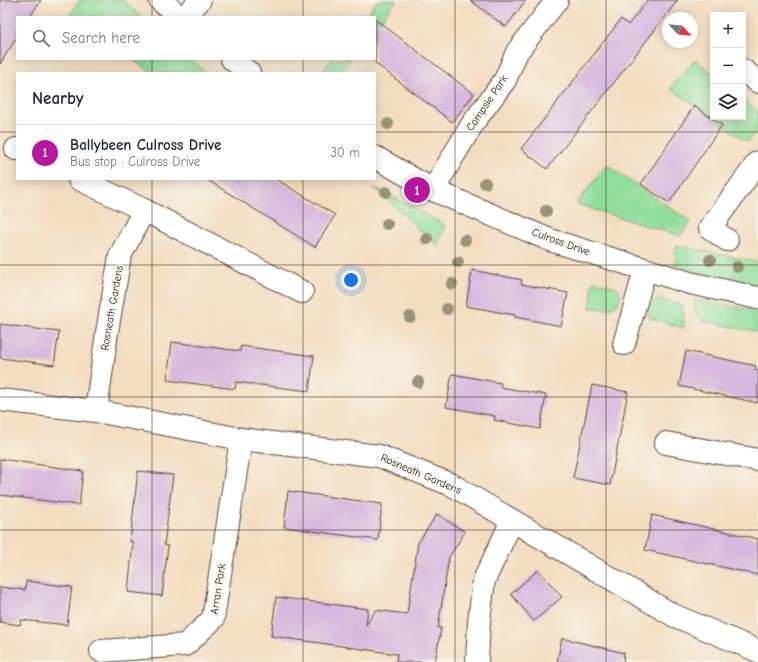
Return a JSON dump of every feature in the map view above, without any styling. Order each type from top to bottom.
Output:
[{"type":"street","points":[[160,0],[179,16]]},
{"type":"street","points":[[186,16],[200,0]]},
{"type":"street","name":"Campsie Park","points":[[433,190],[473,123],[505,80],[517,52],[558,0]]},
{"type":"street","points":[[233,60],[249,72]]},
{"type":"street","name":"Culross Drive","points":[[376,158],[433,190],[550,240],[690,283],[758,298]]},
{"type":"street","points":[[727,240],[710,228],[758,162]]},
{"type":"street","points":[[82,180],[144,210],[302,292]]},
{"type":"street","name":"Rosneath Gardens","points":[[96,411],[106,332],[120,256],[144,210]]},
{"type":"street","points":[[624,344],[645,270]]},
{"type":"street","name":"Rosneath Gardens","points":[[0,400],[96,411],[241,439],[379,456],[452,485],[673,615],[758,651]]},
{"type":"street","name":"Arran Park","points":[[101,651],[185,645],[213,619],[241,439]]},
{"type":"street","points":[[666,442],[758,460]]},
{"type":"street","points":[[477,662],[479,621],[484,580],[512,520]]},
{"type":"green space","points":[[80,0],[123,0],[141,16],[69,16]]},
{"type":"green space","points":[[378,0],[396,0],[376,27],[376,16],[366,16]]},
{"type":"green space","points":[[133,60],[191,60],[206,72],[152,72]]},
{"type":"green space","points":[[331,60],[350,60],[341,72],[323,71]]},
{"type":"green space","points":[[695,60],[710,72],[710,116],[670,88]]},
{"type":"green space","points":[[746,101],[758,111],[758,128],[748,142],[716,120],[746,120]]},
{"type":"green space","points":[[607,165],[691,222],[680,236],[576,204]]},
{"type":"green space","points":[[374,187],[445,225],[437,247],[437,246]]},
{"type":"green space","points":[[676,245],[758,262],[758,285],[675,267]]},
{"type":"green space","points":[[593,281],[616,287],[621,293],[618,304],[608,309],[590,308]]},
{"type":"green space","points":[[656,298],[683,306],[683,328],[650,318],[648,316],[649,304]]},
{"type":"green space","points":[[694,300],[758,311],[758,332],[702,321],[695,311]]},
{"type":"building","points":[[0,0],[41,0],[31,16],[16,16],[16,39],[0,64]]},
{"type":"building","points":[[470,0],[526,0],[506,27]]},
{"type":"building","points":[[648,0],[678,0],[669,12],[662,12],[662,21],[547,169],[521,149],[621,19],[628,25]]},
{"type":"building","points":[[376,20],[474,94],[452,122],[375,63]]},
{"type":"building","points":[[694,106],[710,117],[710,120],[715,120],[722,125],[669,203],[641,184]]},
{"type":"building","points":[[208,180],[278,180],[335,215],[315,247]]},
{"type":"building","points":[[472,270],[522,280],[521,284],[568,293],[561,326],[515,317],[515,315],[466,306]]},
{"type":"building","points":[[0,324],[59,332],[54,365],[0,358]]},
{"type":"building","points":[[172,342],[240,351],[241,346],[314,356],[309,391],[236,382],[235,389],[167,380]]},
{"type":"building","points":[[686,351],[756,366],[755,370],[758,371],[758,403],[679,386]]},
{"type":"building","points":[[452,374],[501,383],[500,387],[546,395],[540,429],[494,420],[495,416],[446,407]]},
{"type":"building","points":[[592,385],[628,392],[610,485],[573,478]]},
{"type":"building","points":[[0,459],[83,471],[79,505],[0,495]]},
{"type":"building","points":[[138,471],[173,475],[164,545],[168,546],[162,596],[128,592],[133,542],[130,542]]},
{"type":"building","points":[[288,491],[382,504],[378,540],[284,527]]},
{"type":"building","points":[[437,514],[465,532],[449,557],[438,628],[441,628],[435,662],[396,662],[397,654],[271,636],[276,597],[368,609],[366,625],[376,610],[407,614],[418,543]]},
{"type":"building","points":[[652,515],[758,539],[758,575],[645,550]]},
{"type":"building","points":[[538,570],[562,597],[534,621],[511,594]]},
{"type":"building","points":[[26,581],[72,587],[67,625],[21,620],[20,625],[0,622],[0,587],[25,590]]},
{"type":"building","points":[[562,638],[624,653],[623,662],[557,662]]},
{"type":"place","name":"Ballybeen Culross Drive","points":[[417,190]]}]
